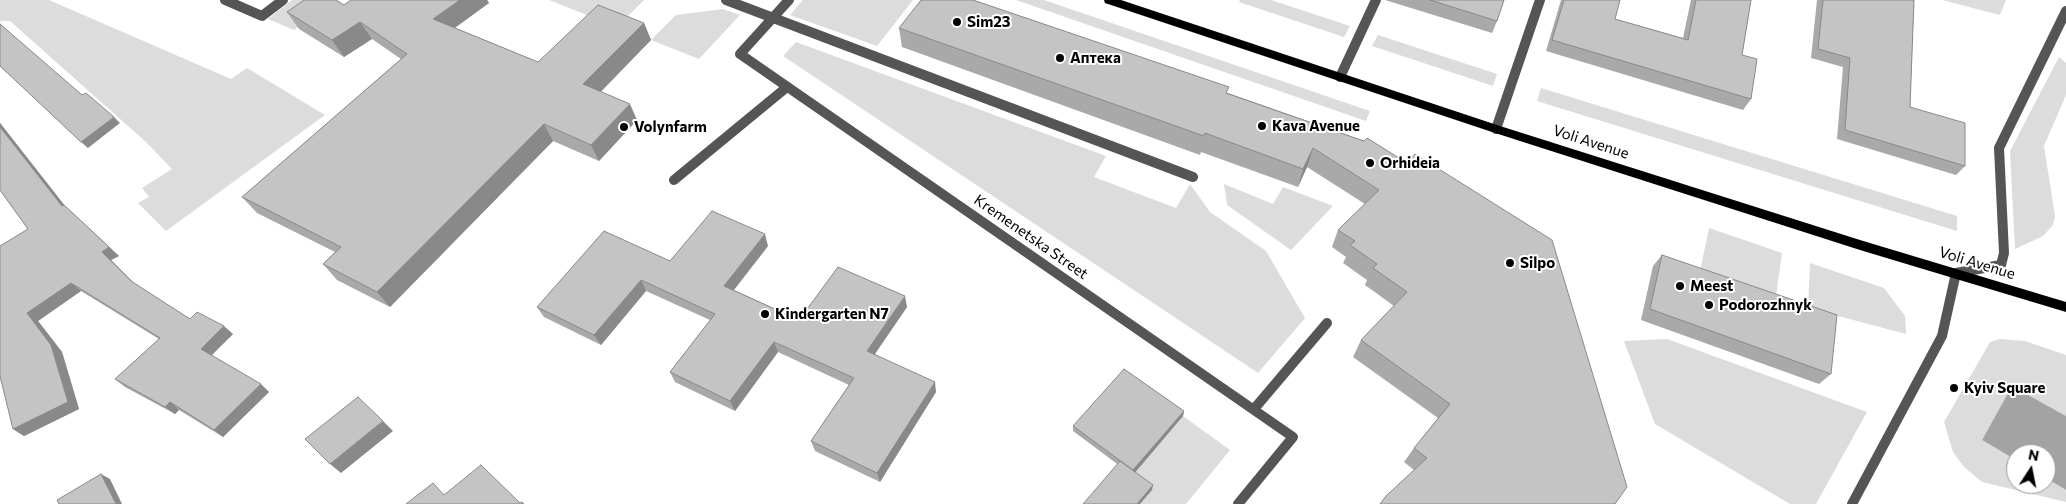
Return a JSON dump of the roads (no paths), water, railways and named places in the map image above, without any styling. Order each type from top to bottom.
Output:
[{"type":"main road","name":"Voli Avenue","points":[[1109,0],[1496,129],[2066,307]]},
{"type":"street","points":[[225,0],[262,16],[283,0]]},
{"type":"street","points":[[726,0],[1193,178]]},
{"type":"street","name":"Kremenetska Street","points":[[789,0],[740,54],[1293,437],[1238,504]]},
{"type":"street","points":[[1340,77],[1376,0]]},
{"type":"street","points":[[1496,129],[1540,0]]},
{"type":"street","points":[[1852,504],[1942,336],[1956,273],[2001,266],[2004,253],[1999,148],[2066,11]]},
{"type":"street","points":[[674,180],[787,87]]},
{"type":"street","points":[[1254,409],[1327,323]]},
{"type":"place","name":"Sim23","points":[[957,22]]},
{"type":"place","name":"Аптека","points":[[1060,58]]},
{"type":"place","name":"Kava Avenue","points":[[1262,126]]},
{"type":"place","name":"Volynfarm","points":[[624,127]]},
{"type":"place","name":"Orhideia","points":[[1370,163]]},
{"type":"place","name":"Silpo","points":[[1510,263]]},
{"type":"place","name":"Meest","points":[[1680,286]]},
{"type":"place","name":"Podorozhnyk","points":[[1709,305]]},
{"type":"place","name":"Kindergarten N7","points":[[765,314]]},
{"type":"place","name":"Kyiv Square","points":[[1954,388]]}]
